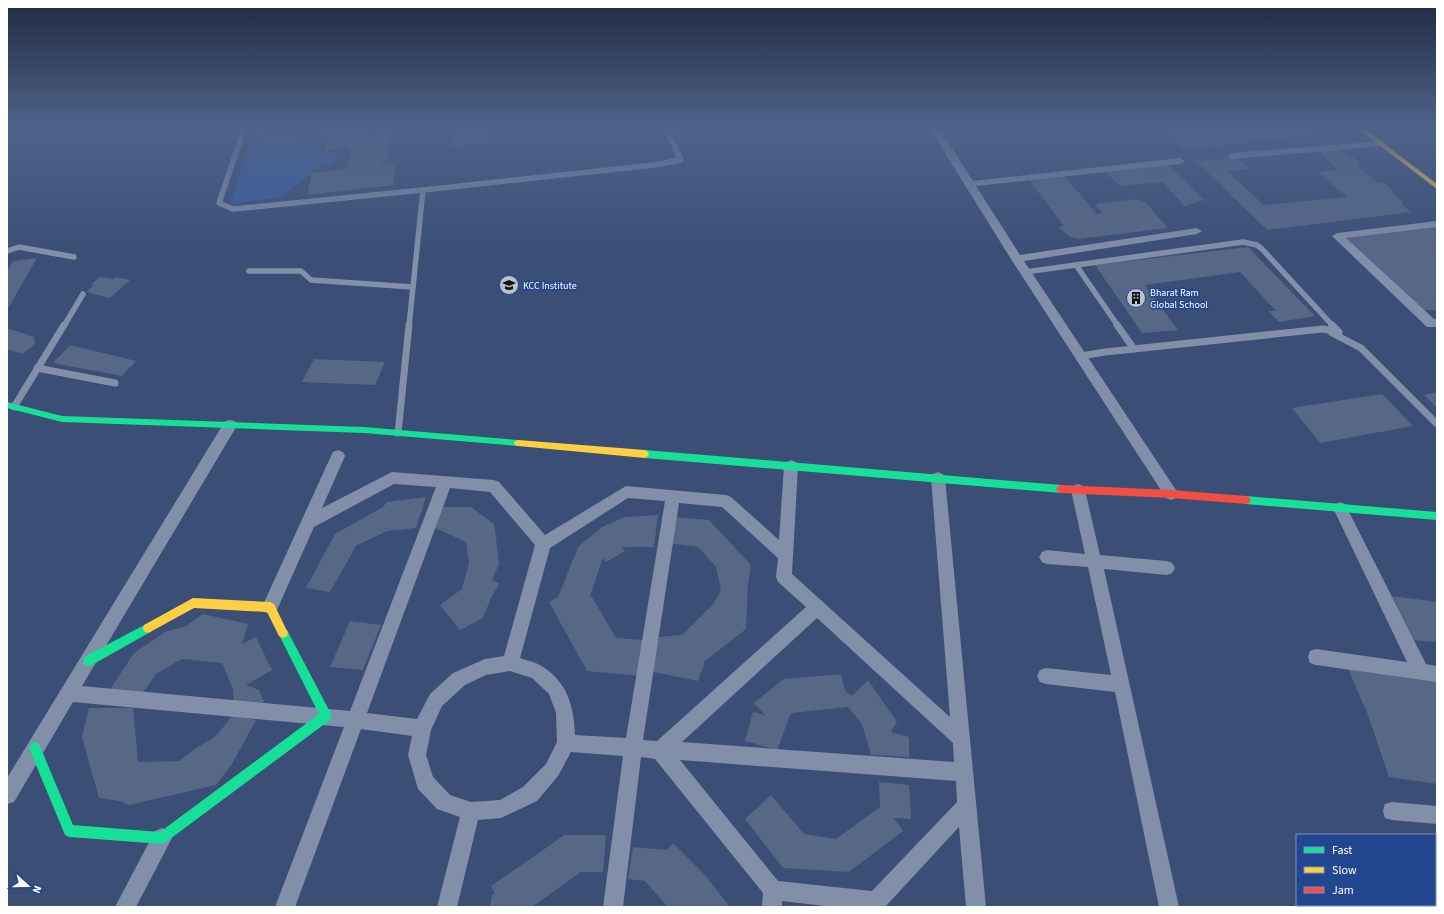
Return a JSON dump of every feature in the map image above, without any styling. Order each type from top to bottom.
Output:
[{"type":"street","points":[[960,169],[1017,259],[1171,494]]},
{"type":"street","points":[[970,184],[1110,169]]},
{"type":"street","points":[[1413,169],[1437,187]]},
{"type":"street","points":[[1437,224],[1337,236],[1431,324],[1437,323]]},
{"type":"street","points":[[1017,259],[1196,231]]},
{"type":"street","points":[[10,406],[62,419],[398,433],[1078,490],[1171,494],[1437,516]]},
{"type":"street","points":[[7,795],[230,425]]},
{"type":"street","points":[[270,608],[338,456]]},
{"type":"street","points":[[791,466],[784,577],[961,739]]},
{"type":"street","points":[[309,522],[392,478],[494,486],[543,544]]},
{"type":"street","points":[[938,478],[976,907]]},
{"type":"street","points":[[285,907],[354,720],[445,482]]},
{"type":"street","points":[[1078,490],[1122,684],[1169,907]]},
{"type":"street","points":[[510,663],[543,544],[626,492],[726,501],[785,555]]},
{"type":"street","points":[[613,907],[633,748],[673,496]]},
{"type":"street","points":[[1340,508],[1429,673]]},
{"type":"street","points":[[1047,557],[1166,568]]},
{"type":"street","points":[[88,661],[194,603],[270,608]]},
{"type":"street","points":[[660,750],[817,607]]},
{"type":"street","points":[[270,608],[326,716]]},
{"type":"street","points":[[1316,657],[1429,673]]},
{"type":"street","points":[[510,663],[537,672],[556,689],[565,713],[566,743],[552,770],[530,794],[501,808],[470,812],[444,802],[425,782],[418,755],[422,729],[436,700],[459,679],[485,667],[510,663]]},
{"type":"street","points":[[1046,676],[1122,684]]},
{"type":"street","points":[[69,693],[326,716],[422,729]]},
{"type":"street","points":[[125,907],[162,838],[326,716]]},
{"type":"street","points":[[566,743],[964,772]]},
{"type":"street","points":[[35,748],[69,831],[162,838]]},
{"type":"street","points":[[660,750],[773,898],[876,902],[967,805]]},
{"type":"street","points":[[1392,811],[1437,815]]},
{"type":"street","points":[[447,907],[470,812]]},
{"type":"lane","points":[[231,169],[219,203],[233,209],[620,169]]},
{"type":"lane","points":[[398,433],[423,190]]},
{"type":"lane","points":[[1026,272],[1243,242],[1250,243],[1262,249],[1339,332],[1323,328],[1081,356]]},
{"type":"lane","points":[[7,251],[19,247],[74,257]]},
{"type":"lane","points":[[1076,265],[1134,349]]},
{"type":"lane","points":[[249,272],[301,271],[311,280],[413,287]]},
{"type":"lane","points":[[10,406],[38,368],[83,294]]},
{"type":"lane","points":[[1323,328],[1361,348],[1437,424]]},
{"type":"lane","points":[[38,368],[115,383]]},
{"type":"shaded area","points":[[242,169],[316,169],[282,197],[230,204]]},
{"type":"building","points":[[347,169],[395,169],[393,185],[307,195],[312,173]]},
{"type":"building","points":[[1174,169],[1204,200],[1185,206],[1162,182],[1120,186],[1103,170]]},
{"type":"building","points":[[1204,169],[1249,169],[1227,171],[1264,205],[1348,197],[1318,172],[1338,170],[1337,169],[1361,169],[1378,183],[1385,183],[1403,202],[1402,204],[1411,212],[1267,230]]},
{"type":"building","points":[[1064,176],[1097,214],[1103,213],[1096,206],[1097,204],[1137,199],[1145,202],[1168,228],[1079,239],[1070,237],[1058,227],[1064,226],[1029,180]]},
{"type":"building","points":[[1437,226],[1437,298],[1435,299],[1437,301],[1437,310],[1423,310],[1346,238]]},
{"type":"building","name":"Bharat Ram Global School","points":[[1248,247],[1315,316],[1279,322],[1268,311],[1276,311],[1240,272],[1145,285],[1178,330],[1142,333],[1095,265]]},
{"type":"building","points":[[37,258],[7,310],[7,271],[13,261]]},
{"type":"building","points":[[100,277],[113,279],[116,277],[130,280],[110,298],[86,292],[94,285],[91,284]]},
{"type":"building","points":[[7,328],[34,337],[35,344],[23,354],[7,349]]},
{"type":"building","points":[[70,345],[136,361],[122,376],[53,363]]},
{"type":"building","points":[[314,359],[385,362],[375,385],[302,382]]},
{"type":"building","points":[[1437,392],[1437,408],[1424,395]]},
{"type":"building","points":[[1382,394],[1413,426],[1320,443],[1292,408]]},
{"type":"building","points":[[426,497],[416,528],[387,531],[356,546],[330,592],[306,588],[335,534],[383,507],[387,502]]},
{"type":"building","points":[[440,507],[471,507],[494,524],[495,530],[499,564],[492,580],[499,584],[491,598],[483,618],[460,630],[440,605],[462,589],[469,563],[466,542],[431,526]]},
{"type":"building","points":[[658,515],[654,547],[622,547],[625,551],[606,562],[603,558],[590,596],[616,638],[646,640],[640,676],[587,671],[549,602],[558,597],[578,547],[602,527],[625,517]]},
{"type":"building","points":[[675,517],[709,520],[751,565],[748,584],[746,629],[705,661],[698,681],[649,671],[659,637],[682,635],[714,603],[721,590],[716,567],[698,547],[669,543]]},
{"type":"building","points":[[1392,596],[1437,602],[1437,642],[1414,640]]},
{"type":"building","points":[[203,614],[248,624],[242,644],[256,637],[272,670],[246,685],[259,690],[264,702],[234,706],[233,689],[222,663],[182,659],[156,674],[142,694],[107,694],[134,653],[165,632],[186,626]]},
{"type":"building","points":[[350,621],[381,625],[363,670],[330,667]]},
{"type":"building","points":[[1347,666],[1437,677],[1437,784],[1389,777],[1368,715]]},
{"type":"building","points":[[841,674],[845,691],[852,696],[868,680],[897,722],[891,732],[909,737],[909,757],[871,755],[862,724],[848,707],[791,713],[777,750],[745,741],[753,712],[765,715],[754,703],[781,681],[784,679]]},
{"type":"building","points":[[89,708],[133,708],[138,762],[179,761],[196,748],[216,736],[233,715],[256,720],[232,764],[216,785],[129,805],[119,801],[99,798],[82,737]]},
{"type":"building","points":[[879,782],[909,785],[911,819],[894,818],[903,831],[849,872],[783,868],[745,819],[771,795],[804,834],[836,839],[880,807]]},
{"type":"building","points":[[566,834],[606,835],[603,872],[581,872],[532,907],[490,907],[492,894],[495,895],[491,886]]},
{"type":"building","points":[[673,843],[705,875],[730,907],[668,907],[645,881],[628,879],[633,847],[667,850]]},
{"type":"traffic: fast","points":[[7,405],[62,419],[364,430],[518,443]]},
{"type":"traffic: fast","points":[[645,454],[1061,489]]},
{"type":"traffic: fast","points":[[1246,500],[1437,516]]},
{"type":"traffic: fast","points":[[88,661],[148,628]]},
{"type":"traffic: fast","points":[[35,748],[69,831],[162,838],[326,716],[283,633]]},
{"type":"traffic: slow","points":[[1413,169],[1437,187]]},
{"type":"traffic: slow","points":[[518,443],[645,454]]},
{"type":"traffic: slow","points":[[148,628],[193,603],[270,607],[283,633]]},
{"type":"traffic: jam","points":[[1061,489],[1171,494],[1246,500]]},
{"type":"place","name":"KCC Institute","points":[[509,285]]},
{"type":"place","name":"Bharat Ram Global School","points":[[1136,298]]}]
